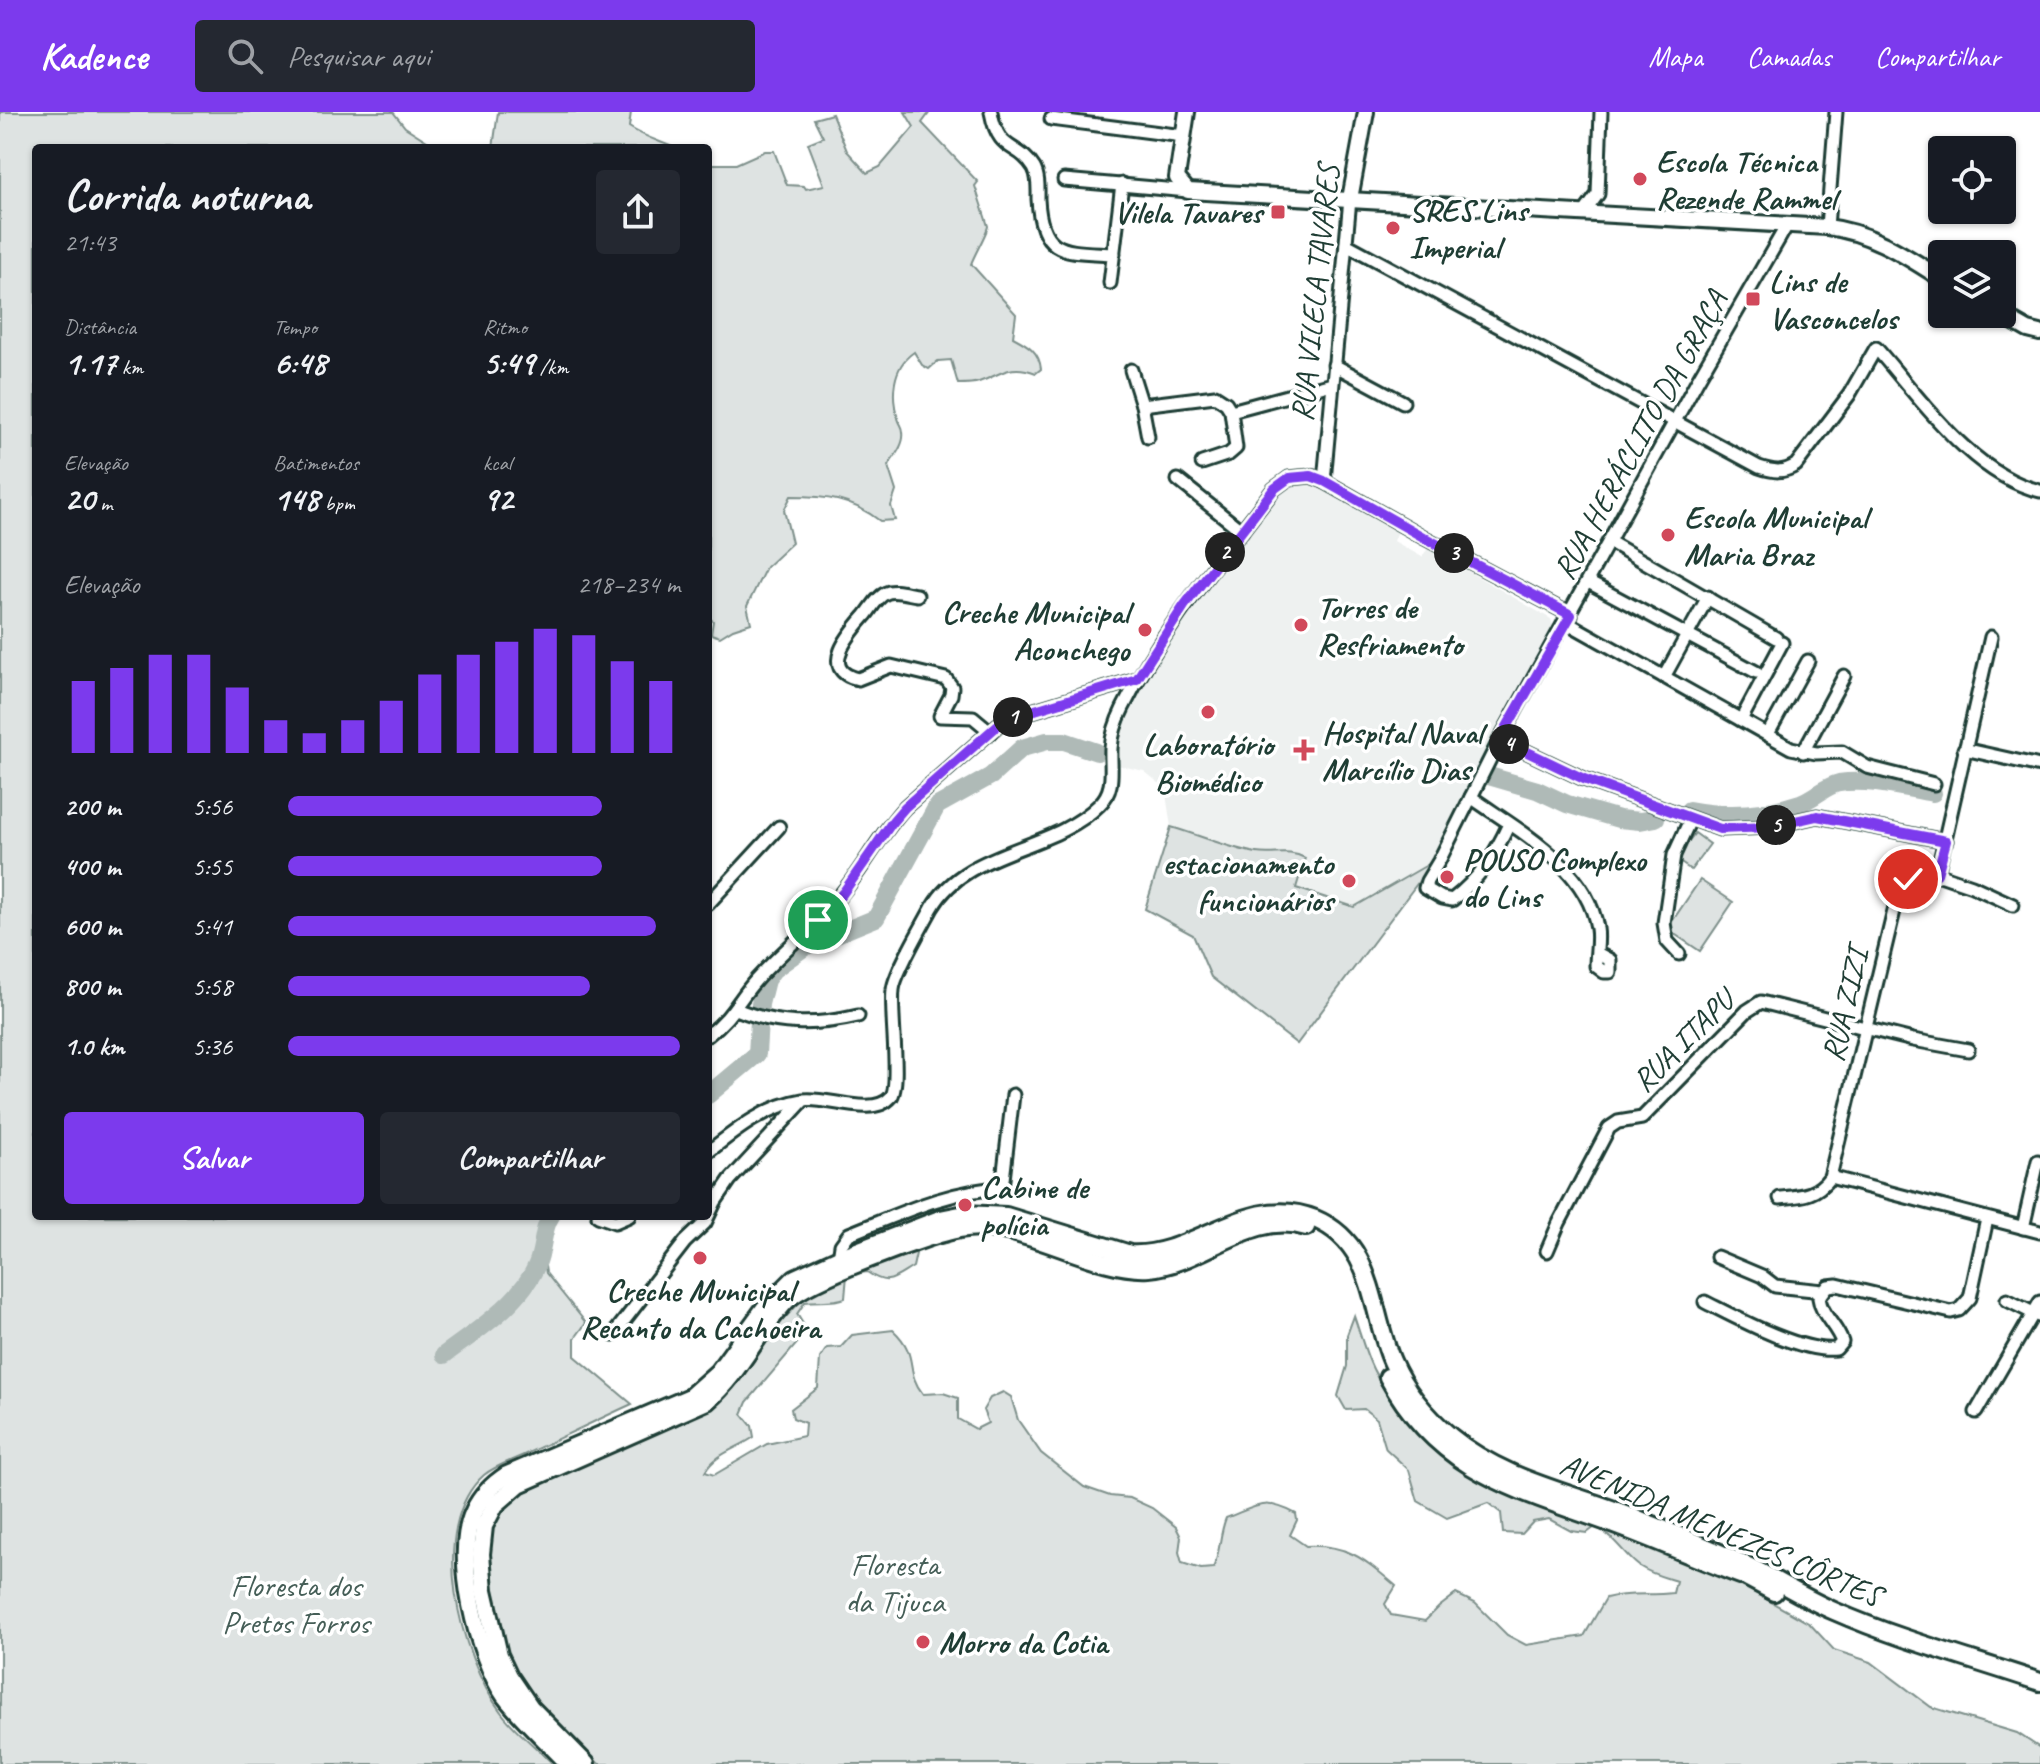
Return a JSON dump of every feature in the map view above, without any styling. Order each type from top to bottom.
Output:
[{"type":"main road","name":"AVENIDA MENEZES CÔRTES","points":[[569,1764],[506,1696],[484,1655],[471,1600],[466,1555],[473,1512],[488,1491],[507,1475],[690,1397],[718,1372],[779,1291],[795,1278],[940,1219],[965,1214],[1006,1216],[1130,1254],[1144,1255],[1163,1251],[1263,1213],[1297,1214],[1312,1218],[1339,1234],[1361,1261],[1369,1279],[1385,1344],[1414,1400],[1473,1455],[1714,1550],[1850,1618],[2040,1682]]},
{"type":"main road","name":"AVENIDA MENEZES CÔRTES","points":[[586,1764],[530,1707],[499,1655],[484,1590],[481,1554],[484,1526],[495,1505],[509,1491],[537,1475],[707,1401],[726,1383],[775,1315],[798,1291],[826,1277],[940,1234],[977,1227],[1004,1230],[1113,1263],[1148,1268],[1176,1261],[1269,1226],[1287,1223],[1313,1229],[1335,1243],[1346,1255],[1360,1281],[1378,1355],[1398,1396],[1430,1436],[1463,1463],[1496,1481],[1746,1577],[1834,1622],[2040,1692]]},
{"type":"street","points":[[991,112],[999,139],[1031,164],[1037,174],[1041,223],[1051,243],[1068,251],[1114,254]]},
{"type":"street","points":[[1187,112],[1177,178],[1188,191]]},
{"type":"street","name":"RUA VILELA TAVARES","points":[[1324,481],[1350,199],[1366,112]]},
{"type":"street","points":[[1584,213],[1598,194],[1601,112]]},
{"type":"street","points":[[1827,227],[1836,112]]},
{"type":"street","points":[[1051,119],[1183,136]]},
{"type":"street","points":[[1145,186],[1177,178]]},
{"type":"street","points":[[1064,180],[1188,191],[1827,227],[1855,233],[1893,248],[1928,270]]},
{"type":"street","points":[[1110,283],[1122,184]]},
{"type":"street","points":[[1598,194],[1612,214]]},
{"type":"street","name":"RUA HERÁCLITO DA GRAÇA","points":[[1509,824],[1495,854],[1452,900],[1427,891],[1427,881],[1500,739],[1787,225]]},
{"type":"street","points":[[1346,244],[1759,467],[1774,472],[1786,471],[1796,465],[1810,448],[1857,382],[1876,348],[1961,444],[1990,470],[2010,482],[2040,491]]},
{"type":"street","points":[[2016,323],[2040,333]]},
{"type":"street","points":[[1334,365],[1403,402]]},
{"type":"street","points":[[1131,370],[1148,437]]},
{"type":"street","points":[[1231,411],[1332,384]]},
{"type":"street","points":[[1142,405],[1211,395],[1220,398],[1231,411],[1236,448],[1229,454],[1202,463]]},
{"type":"street","points":[[712,1149],[752,1120],[804,1099],[875,1106],[892,1096],[897,1085],[892,1037],[893,986],[932,909],[955,879],[1072,825],[1106,799],[1111,782],[1114,731],[1137,679],[1166,631],[1283,481],[1301,476],[1324,481],[1791,748],[1803,752],[1842,752],[1867,767],[1934,784]]},
{"type":"street","points":[[1178,480],[1242,531]]},
{"type":"street","points":[[1610,542],[1779,641],[1741,720]]},
{"type":"street","points":[[1588,582],[1756,672]]},
{"type":"street","points":[[917,595],[892,592],[878,600],[843,643],[839,658],[841,667],[858,679],[891,666],[946,679],[952,687],[951,695],[940,716],[973,717],[991,732]]},
{"type":"street","points":[[1664,677],[1708,597]]},
{"type":"street","points":[[1991,637],[1937,874],[2013,905]]},
{"type":"street","points":[[1768,734],[1808,661]]},
{"type":"street","points":[[1803,752],[1844,676]]},
{"type":"street","points":[[712,1031],[736,1009],[751,986],[843,893],[899,814],[991,732],[1012,717],[1137,679]]},
{"type":"street","points":[[1500,739],[1584,779],[1720,829],[1769,827],[1817,816],[1946,841]]},
{"type":"street","points":[[1964,749],[2040,766]]},
{"type":"street","points":[[1471,797],[1553,856],[1582,891],[1592,908],[1597,928],[1597,953]]},
{"type":"street","points":[[1679,954],[1667,941],[1664,923],[1674,855],[1690,820]]},
{"type":"street","points":[[712,900],[779,827]]},
{"type":"street","name":"RUA ZIZI","points":[[1830,1177],[1899,890],[1908,879],[1937,874]]},
{"type":"street","name":"RUA ITAPU","points":[[1547,1251],[1609,1128],[1618,1122],[1642,1118],[1747,1011],[1761,1002],[1867,1027]]},
{"type":"street","points":[[736,1009],[768,1020],[804,1023],[858,1016]]},
{"type":"street","points":[[1867,1027],[1913,1040],[1968,1050]]},
{"type":"street","points":[[839,1258],[841,1245],[849,1234],[924,1205],[1002,1188],[1013,1095]]},
{"type":"street","points":[[712,1208],[730,1180],[804,1099]]},
{"type":"street","points":[[2023,1228],[2038,1161]]},
{"type":"street","points":[[1780,1198],[1808,1195],[1817,1191],[1830,1177],[2040,1232]]},
{"type":"street","points":[[1705,1302],[1808,1346],[1836,1349],[1842,1342],[1820,1306],[1819,1298],[1828,1286],[1837,1285],[1951,1312],[1959,1310],[1970,1298],[1987,1219]]},
{"type":"street","points":[[613,1335],[685,1242],[706,1220]]},
{"type":"street","points":[[1717,1257],[1762,1276],[1775,1286],[1823,1291]]},
{"type":"street","points":[[1976,1412],[2038,1311],[2007,1300]]},
{"type":"shaded area","name":"Hospital Naval Marcílio Dias","points":[[1289,485],[1317,486],[1398,531],[1394,541],[1422,557],[1428,548],[1551,619],[1553,626],[1434,861],[1297,1044],[1211,977],[1193,935],[1145,909],[1171,827],[1165,788],[1144,771],[1117,765],[1120,735],[1133,699],[1168,637],[1280,491]]},
{"type":"green space","name":"Floresta dos Pretos Forros","points":[[0,112],[393,112],[405,127],[432,144],[32,144],[32,1220],[546,1220],[542,1246],[546,1273],[586,1323],[575,1338],[575,1356],[632,1404],[484,1475],[466,1498],[456,1526],[453,1558],[455,1592],[462,1627],[486,1688],[507,1719],[553,1764],[0,1764]]},
{"type":"green space","points":[[498,112],[631,112],[629,127],[665,144],[494,144]]},
{"type":"green space","points":[[905,112],[930,112],[922,123],[978,182],[975,186],[988,226],[971,264],[1016,314],[1013,337],[1032,349],[1041,369],[1036,373],[1013,369],[977,383],[958,384],[951,360],[938,361],[929,369],[922,365],[914,352],[901,366],[895,383],[894,402],[903,437],[888,466],[896,491],[891,506],[895,520],[880,521],[838,500],[791,496],[784,510],[792,543],[766,567],[747,606],[751,623],[720,637],[712,634],[712,164],[736,164],[765,151],[774,151],[787,185],[804,186],[806,189],[824,185],[808,143],[823,137],[814,119],[832,114],[847,151],[867,173],[880,167],[914,127]]},
{"type":"green space","points":[[1171,827],[1245,851],[1293,854],[1305,858],[1296,888],[1354,907],[1434,861],[1297,1044],[1211,977],[1193,935],[1145,909]]},
{"type":"green space","points":[[1695,833],[1710,844],[1691,870],[1675,859]]},
{"type":"green space","points":[[1700,880],[1733,902],[1700,951],[1667,929]]},
{"type":"green space","points":[[917,1249],[913,1267],[890,1280],[867,1272],[848,1275]]},
{"type":"green space","name":"Floresta da Tijuca","points":[[847,1275],[845,1298],[805,1302],[797,1314],[805,1327],[799,1341],[747,1402],[742,1414],[752,1426],[754,1437],[721,1456],[705,1472],[714,1475],[767,1444],[804,1436],[805,1423],[793,1418],[791,1409],[818,1388],[820,1358],[827,1348],[841,1347],[852,1335],[893,1330],[906,1347],[914,1378],[923,1394],[943,1393],[958,1398],[958,1419],[976,1429],[988,1423],[983,1410],[990,1398],[1003,1392],[1011,1397],[1018,1420],[1041,1453],[1084,1487],[1110,1496],[1130,1498],[1152,1508],[1176,1527],[1181,1537],[1179,1552],[1182,1563],[1201,1569],[1213,1568],[1226,1518],[1253,1507],[1268,1505],[1296,1514],[1297,1520],[1290,1535],[1306,1546],[1345,1551],[1375,1568],[1396,1586],[1385,1604],[1391,1615],[1425,1621],[1456,1594],[1475,1603],[1507,1635],[1526,1645],[1584,1636],[1606,1598],[1673,1593],[1676,1581],[1639,1566],[1608,1535],[1595,1527],[1587,1533],[1571,1531],[1549,1519],[1533,1522],[1522,1534],[1503,1533],[1501,1513],[1488,1503],[1447,1518],[1418,1501],[1409,1470],[1386,1449],[1377,1419],[1364,1409],[1346,1410],[1338,1396],[1347,1366],[1347,1335],[1354,1316],[1370,1363],[1395,1406],[1438,1451],[1473,1476],[1491,1486],[1736,1582],[1810,1624],[1834,1650],[1871,1662],[1931,1707],[2017,1733],[2040,1748],[2040,1764],[599,1764],[539,1703],[510,1662],[499,1633],[490,1592],[487,1552],[491,1523],[500,1509],[517,1496],[715,1400],[757,1347],[801,1301],[826,1283]]},
{"type":"waterway","points":[[712,1092],[757,1054],[760,1004],[766,980],[773,970],[805,947],[876,918],[937,806],[991,776],[1022,748],[1047,741],[1064,741],[1097,752]]},
{"type":"waterway","points":[[1489,776],[1619,819],[1640,821],[1656,818]]},
{"type":"waterway","points":[[1689,810],[1717,814],[1773,810],[1805,801],[1839,783],[1850,782],[1886,784],[1933,793]]},
{"type":"waterway","points":[[444,1355],[484,1326],[521,1291],[537,1264],[549,1220]]},
{"type":"place","name":"Escola Técnica Rezende Rammel","points":[[1640,179]]},
{"type":"place","name":"Vilela Tavares","points":[[1278,212]]},
{"type":"place","name":"SRES Lins Imperial","points":[[1393,228]]},
{"type":"place","name":"Lins de Vasconcelos","points":[[1753,299]]},
{"type":"place","name":"Escola Municipal Maria Braz","points":[[1668,535]]},
{"type":"place","name":"Torres de Resfriamento","points":[[1301,625]]},
{"type":"place","name":"Creche Municipal Aconchego","points":[[1145,630]]},
{"type":"place","name":"Laboratório Biomédico","points":[[1208,712]]},
{"type":"place","name":"Hospital Naval Marcílio Dias","points":[[1304,750]]},
{"type":"place","name":"POUSO Complexo do Lins","points":[[1447,877]]},
{"type":"place","name":"estacionamento funcionários","points":[[1349,881]]},
{"type":"place","name":"Cabine de polícia","points":[[965,1205]]},
{"type":"place","name":"Creche Municipal Recanto da Cachoeira","points":[[700,1258]]},
{"type":"place","name":"Morro da Cotia","points":[[923,1642]]},
{"type":"route","points":[[818,920],[843,893],[905,807],[945,775],[998,725],[1027,712],[1137,679],[1184,606],[1274,489],[1289,478],[1301,476],[1324,481],[1571,615],[1500,739],[1584,779],[1720,829],[1769,827],[1817,816],[1946,841],[1937,874],[1908,879]]}]
